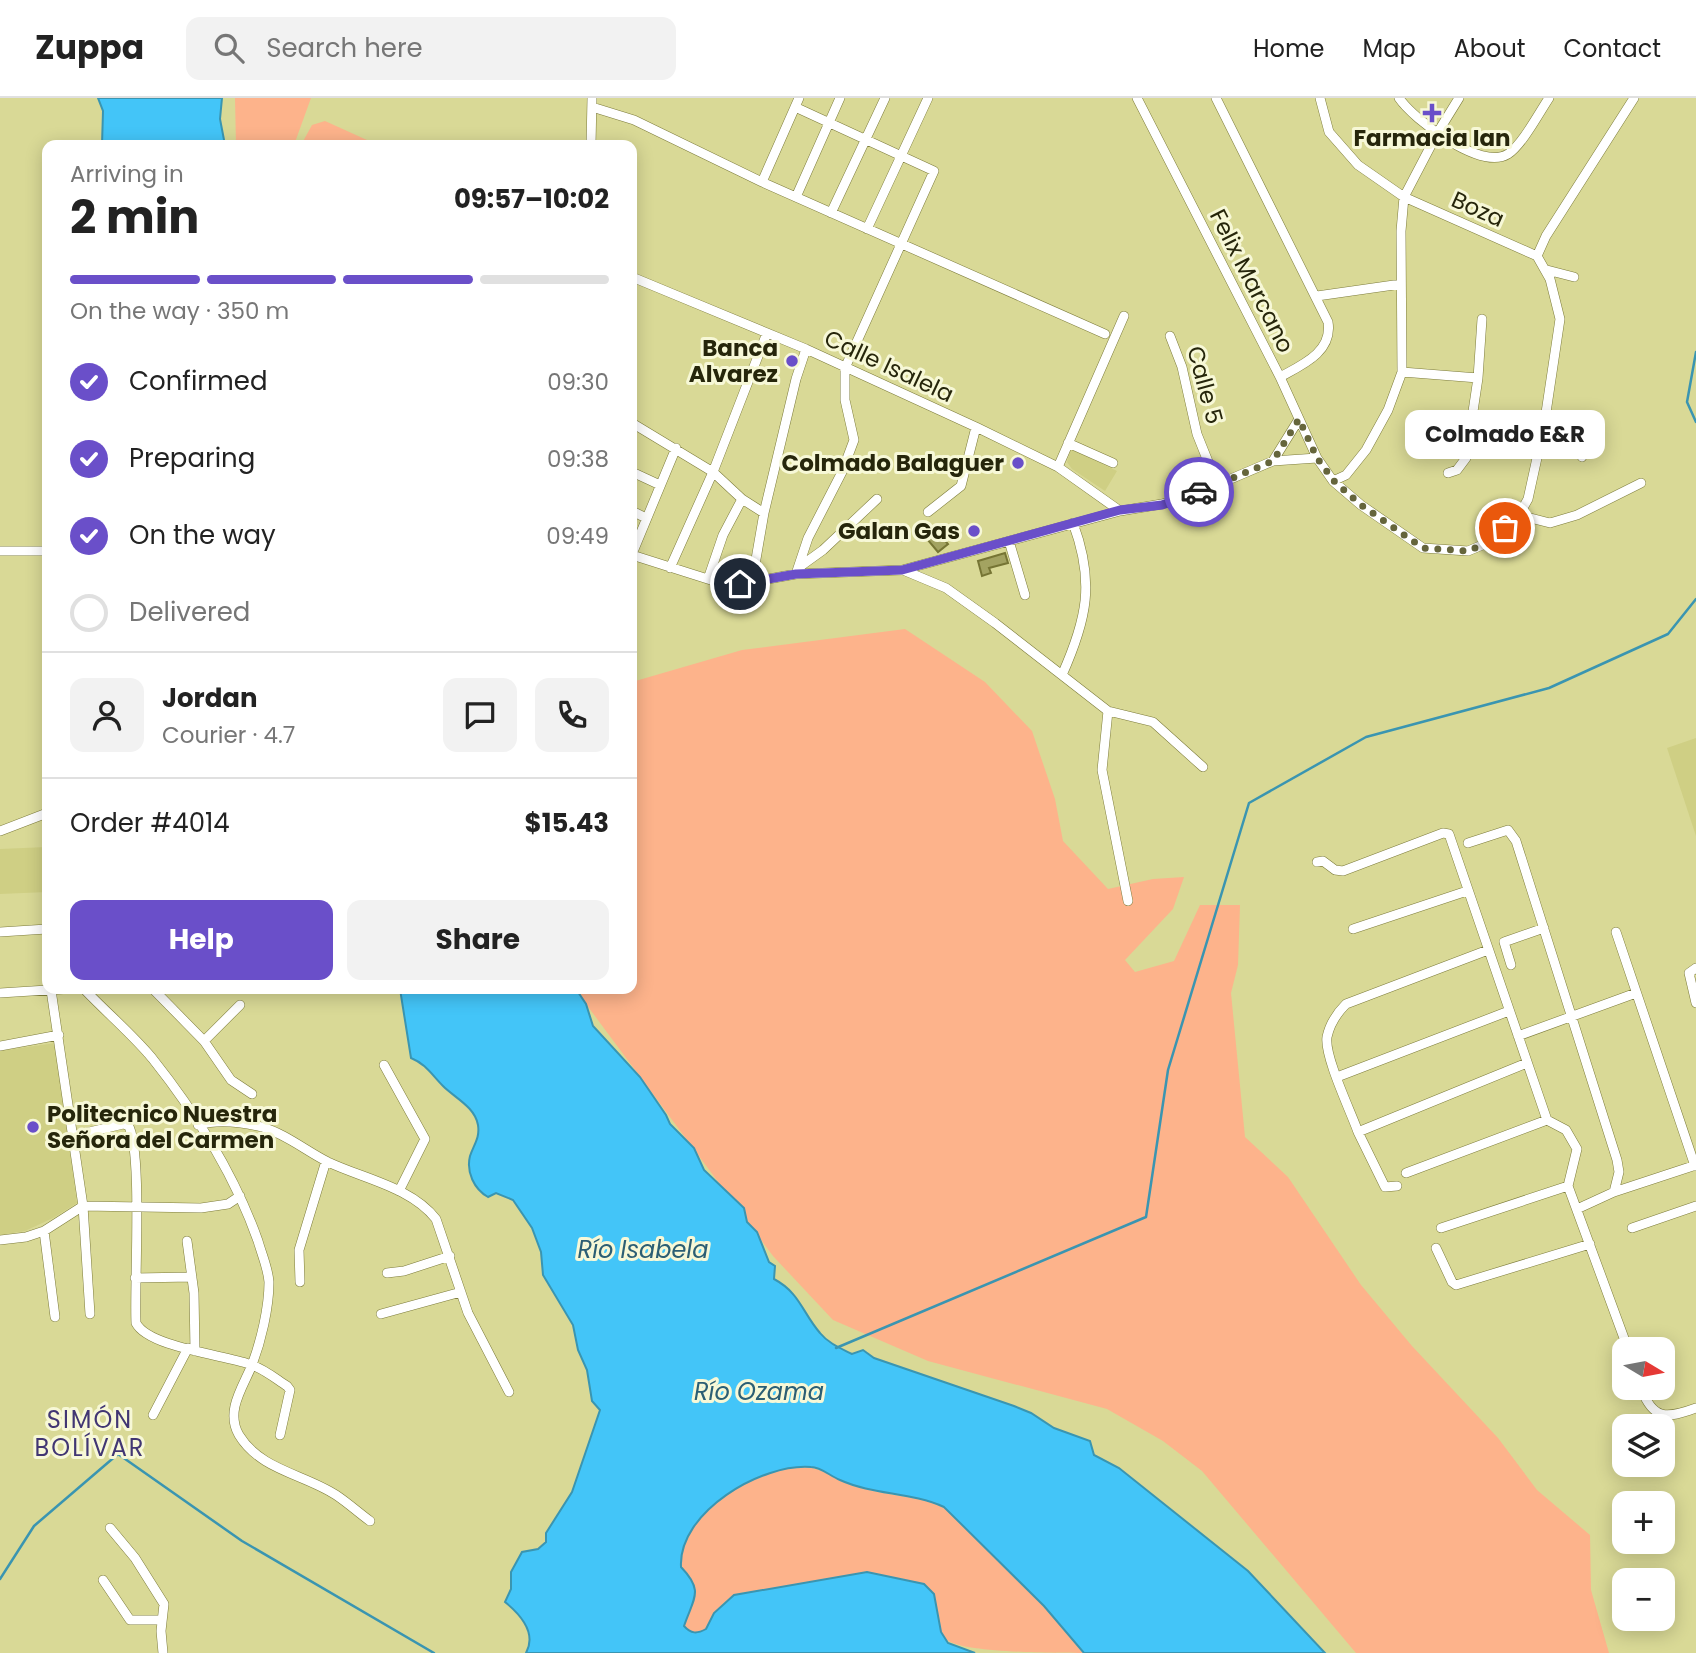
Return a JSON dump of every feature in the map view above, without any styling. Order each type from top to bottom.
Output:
[{"type":"street","points":[[796,197],[840,98]]},
{"type":"street","points":[[831,213],[885,98]]},
{"type":"street","points":[[867,229],[928,98]]},
{"type":"street","name":"Felix Marcano","points":[[1137,98],[1280,377],[1317,458],[1334,481],[1361,505],[1423,548],[1432,551],[1468,551],[1492,541],[1519,515]]},
{"type":"street","points":[[1216,98],[1328,322],[1329,338],[1310,360],[1280,377]]},
{"type":"street","name":"Boza","points":[[1320,98],[1328,132],[1358,165],[1404,197],[1536,256]]},
{"type":"street","points":[[1399,98],[1458,147],[1480,156],[1498,159],[1513,150],[1549,98]]},
{"type":"street","points":[[1334,481],[1346,475],[1366,450],[1388,410],[1402,372],[1401,231],[1404,197],[1459,98]]},
{"type":"street","points":[[1634,98],[1536,256],[1547,270],[1557,299],[1560,319],[1535,477],[1519,515],[1550,523],[1577,515],[1640,484]]},
{"type":"street","points":[[591,140],[592,103],[634,120],[762,182],[1105,334]]},
{"type":"street","points":[[762,182],[797,103],[829,123],[934,171],[845,368],[845,400],[854,440],[842,472],[808,538],[797,571]]},
{"type":"street","points":[[1547,270],[1574,277]]},
{"type":"street","name":"Calle Isalela","points":[[637,279],[806,349],[976,427],[1058,467],[1120,510]]},
{"type":"street","points":[[1317,296],[1401,284]]},
{"type":"street","points":[[1058,467],[1125,316]]},
{"type":"street","points":[[1448,473],[1457,470],[1466,458],[1478,378],[1482,319]]},
{"type":"street","points":[[670,568],[713,472],[767,333]]},
{"type":"street","name":"Calle 5","points":[[1170,335],[1182,367],[1197,434],[1217,484]]},
{"type":"street","points":[[752,582],[764,513],[796,379],[806,349]]},
{"type":"street","points":[[1402,372],[1478,378]]},
{"type":"street","points":[[1273,461],[1299,419]]},
{"type":"street","points":[[637,425],[713,472],[743,499],[764,513]]},
{"type":"street","points":[[1544,426],[1569,430],[1582,457]]},
{"type":"street","points":[[928,512],[961,486],[976,427]]},
{"type":"street","points":[[1068,443],[1113,463]]},
{"type":"street","points":[[637,542],[676,448]]},
{"type":"street","points":[[637,557],[708,579],[740,584],[797,571],[902,570],[1120,510],[1162,505],[1273,461],[1317,458]]},
{"type":"street","points":[[637,474],[660,485]]},
{"type":"street","points":[[708,579],[723,535],[743,499]]},
{"type":"street","points":[[797,571],[877,499]]},
{"type":"street","points":[[637,514],[646,518]]},
{"type":"street","points":[[1062,674],[1076,642],[1085,604],[1087,571],[1073,523]]},
{"type":"street","points":[[1009,541],[1026,595]]},
{"type":"street","points":[[0,551],[42,551]]},
{"type":"street","points":[[902,570],[946,588],[1108,711],[1153,722],[1203,767]]},
{"type":"street","points":[[1108,711],[1102,770],[1128,901]]},
{"type":"street","points":[[0,831],[42,815]]},
{"type":"street","points":[[1468,843],[1501,831],[1508,830],[1513,834],[1617,1160],[1619,1172],[1614,1192]]},
{"type":"street","points":[[1317,862],[1323,861],[1335,870],[1343,871],[1446,832],[1449,834],[1547,1120],[1566,1130],[1577,1149],[1568,1186],[1624,1337]]},
{"type":"street","points":[[1353,929],[1467,891]]},
{"type":"street","points":[[1511,965],[1504,942],[1544,928]]},
{"type":"street","points":[[0,932],[42,929]]},
{"type":"street","points":[[1577,1209],[1614,1192],[1696,1165],[1616,932]]},
{"type":"street","points":[[1396,1185],[1385,1188],[1358,1132],[1327,1040],[1334,1017],[1346,1004],[1488,950]]},
{"type":"street","points":[[1696,968],[1689,973],[1689,979],[1696,1003]]},
{"type":"street","points":[[0,993],[42,991]]},
{"type":"street","points":[[1518,1036],[1636,993]]},
{"type":"street","points":[[52,994],[83,1206],[90,1314]]},
{"type":"street","points":[[89,994],[151,1057],[198,1125],[240,1196],[268,1270],[269,1280],[252,1364],[236,1400],[233,1418],[239,1436],[258,1457],[336,1495],[370,1521]]},
{"type":"street","points":[[158,994],[204,1041],[231,1080],[252,1094]]},
{"type":"street","points":[[204,1041],[240,1005]]},
{"type":"street","points":[[1338,1077],[1508,1010]]},
{"type":"street","points":[[0,1046],[59,1035]]},
{"type":"street","points":[[1358,1132],[1527,1063]]},
{"type":"street","points":[[384,1065],[425,1139],[399,1191]]},
{"type":"street","points":[[1406,1173],[1547,1120]]},
{"type":"street","points":[[198,1125],[223,1122],[265,1128],[326,1161],[399,1191],[428,1208],[436,1219],[468,1313],[509,1392]]},
{"type":"street","points":[[73,1136],[123,1124],[128,1125],[131,1130],[136,1164],[136,1323],[144,1332],[192,1350],[252,1364],[289,1387],[280,1435]]},
{"type":"street","points":[[300,1282],[299,1250],[326,1161]]},
{"type":"street","points":[[1441,1228],[1568,1186]]},
{"type":"street","points":[[0,1240],[26,1237],[44,1231],[83,1206],[217,1206],[228,1204],[240,1196]]},
{"type":"street","points":[[1632,1228],[1696,1206]]},
{"type":"street","points":[[44,1231],[55,1317]]},
{"type":"street","points":[[153,1415],[192,1350],[192,1277],[187,1241]]},
{"type":"street","points":[[1436,1248],[1456,1286],[1590,1244]]},
{"type":"street","points":[[387,1273],[404,1272],[450,1256]]},
{"type":"street","points":[[135,1278],[192,1277]]},
{"type":"street","points":[[381,1314],[461,1292]]},
{"type":"street","points":[[1646,1400],[1649,1407],[1660,1414],[1675,1415],[1696,1408]]},
{"type":"street","points":[[110,1528],[155,1587],[164,1604],[163,1653]]},
{"type":"street","points":[[103,1580],[130,1620],[162,1620]]},
{"type":"shaded area","points":[[235,98],[311,98],[296,140],[236,140]]},
{"type":"shaded area","points":[[325,121],[367,140],[304,140],[312,125]]},
{"type":"shaded area","points":[[1071,449],[1117,471],[1105,491],[1072,469],[1067,462]]},
{"type":"shaded area","points":[[905,629],[985,682],[1032,731],[1055,799],[1063,841],[1108,889],[1153,879],[1184,877],[1173,909],[1125,960],[1135,972],[1174,961],[1200,905],[1240,905],[1238,965],[1231,993],[1245,1137],[1288,1177],[1361,1285],[1412,1346],[1498,1438],[1537,1490],[1590,1535],[1591,1590],[1609,1653],[1356,1653],[1202,1471],[1163,1441],[1107,1409],[928,1361],[833,1320],[773,1256],[580,994],[637,994],[637,681],[742,650]]},
{"type":"shaded area","points":[[1696,738],[1696,836],[1667,748]]},
{"type":"shaded area","points":[[42,847],[42,892],[0,894],[0,849]]},
{"type":"shaded area","name":"Politecnico Nuestra Señora del Carmen","points":[[55,1043],[77,1203],[25,1231],[0,1235],[0,1051]]},
{"type":"shaded area","points":[[799,1466],[817,1469],[870,1490],[944,1507],[1044,1606],[1084,1653],[1011,1651],[957,1644],[943,1635],[937,1618],[934,1594],[797,1589],[747,1592],[724,1602],[706,1629],[690,1631],[684,1626],[694,1601],[695,1589],[681,1567],[682,1553],[694,1527],[715,1504],[751,1479]]},
{"type":"water","points":[[98,98],[222,98],[220,119],[224,140],[102,140],[103,111]]},
{"type":"water","name":"Río Ozama","points":[[401,994],[579,994],[586,1004],[593,1026],[640,1077],[670,1124],[694,1148],[704,1170],[744,1208],[747,1222],[757,1232],[769,1262],[775,1266],[774,1279],[790,1290],[827,1340],[852,1354],[863,1350],[874,1358],[1014,1406],[1054,1428],[1090,1441],[1094,1455],[1119,1468],[1248,1571],[1325,1653],[1084,1653],[1044,1606],[944,1507],[853,1485],[811,1467],[770,1473],[748,1482],[708,1510],[693,1528],[684,1547],[681,1567],[695,1589],[694,1601],[684,1626],[694,1632],[706,1629],[714,1613],[734,1595],[867,1572],[924,1584],[934,1594],[941,1632],[948,1643],[975,1653],[526,1653],[530,1638],[526,1625],[505,1602],[511,1589],[511,1572],[522,1552],[538,1549],[546,1542],[546,1533],[572,1492],[600,1410],[592,1401],[587,1370],[578,1350],[573,1325],[543,1275],[541,1252],[532,1228],[513,1200],[496,1193],[488,1197],[472,1179],[469,1162],[478,1134],[473,1113],[425,1067],[411,1058]]},
{"type":"building","points":[[937,531],[948,544],[938,552],[927,539]]},
{"type":"building","points":[[1005,553],[1008,563],[989,568],[991,573],[982,576],[978,561]]},
{"type":"waterway","points":[[1696,352],[1687,402],[1696,422]]},
{"type":"waterway","points":[[836,1348],[1146,1217],[1168,1070],[1249,803],[1366,737],[1549,688],[1668,634],[1696,599]]},
{"type":"waterway","points":[[0,1579],[34,1526],[118,1454],[242,1541],[434,1653]]},
{"type":"way so far","points":[[1199,492],[1273,461],[1299,419],[1317,458],[1334,481],[1361,505],[1423,548],[1432,551],[1468,551],[1492,541],[1505,528]]},
{"type":"place","name":"Farmacia Ian","points":[[1432,113]]},
{"type":"place","name":"Banca Alvarez","points":[[792,361]]},
{"type":"place","name":"Colmado Balaguer","points":[[1018,463]]},
{"type":"place","name":"Colmado E&R","points":[[1505,528]]},
{"type":"place","name":"Galan Gas","points":[[974,531]]},
{"type":"place","name":"Politecnico Nuestra Señora del Carmen","points":[[33,1127]]},
{"type":"district","name":"SIMÓN BOLÍVAR","points":[[90,1433]]},
{"type":"route","points":[[740,584],[796,574],[902,570],[983,550],[1120,510],[1162,505],[1199,492]]},
{"type":"water label","name":"Río Isabela","points":[[643,1249]]}]
